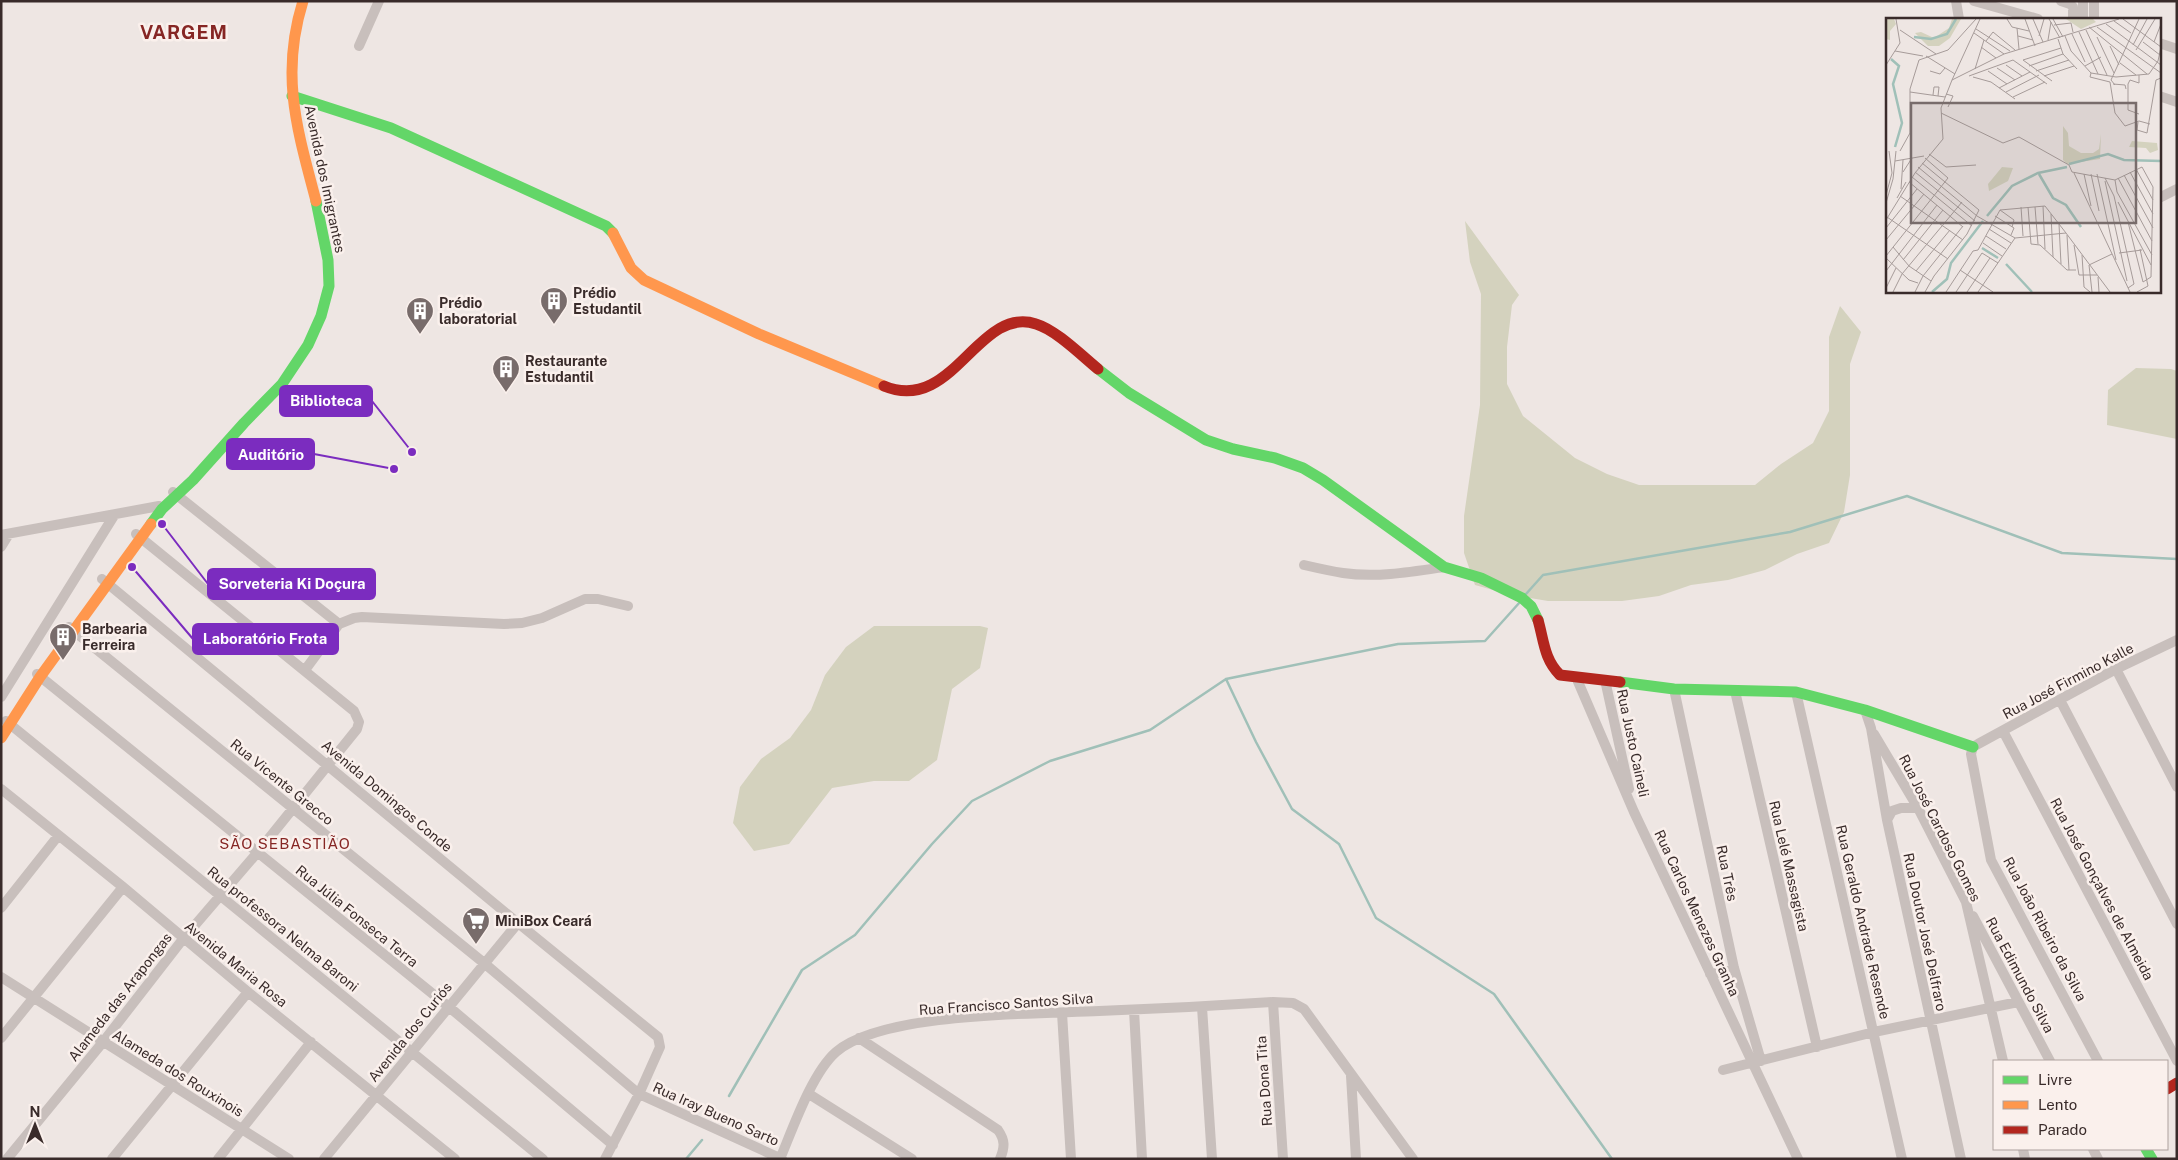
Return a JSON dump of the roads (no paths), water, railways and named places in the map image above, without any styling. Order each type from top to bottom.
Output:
[{"type":"street","name":"Avenida dos Imigrantes","points":[[1,738],[6,724],[38,675],[137,536],[161,507],[228,443],[240,426],[274,393],[309,347],[321,316],[329,285],[323,232],[296,125],[292,96],[290,51],[295,23],[303,1]]},
{"type":"street","points":[[359,46],[378,1]]},
{"type":"street","points":[[1956,1],[1959,18]]},
{"type":"street","points":[[1974,1],[2034,18]]},
{"type":"street","points":[[2061,1],[2073,7],[2073,18]]},
{"type":"street","points":[[2083,1],[2083,18]]},
{"type":"street","points":[[2094,1],[2094,18]]},
{"type":"street","points":[[2160,43],[2177,49]]},
{"type":"street","points":[[292,96],[391,128],[606,226],[611,230],[629,268],[636,275],[759,334],[892,390],[910,392],[926,388],[944,377],[989,337],[1014,323],[1023,321],[1045,327],[1130,393],[1182,426],[1206,440],[1233,449],[1275,458],[1303,468],[1323,480],[1444,567]]},
{"type":"street","points":[[2160,96],[2177,102]]},
{"type":"street","points":[[2160,198],[2177,189]]},
{"type":"street","points":[[175,494],[339,624]]},
{"type":"street","points":[[1,547],[5,535],[161,507]]},
{"type":"street","points":[[1,697],[115,514]]},
{"type":"street","points":[[137,536],[305,670],[339,624],[354,618],[504,624],[522,623],[542,618],[585,599],[598,599],[628,606]]},
{"type":"street","points":[[1304,565],[1344,573],[1375,574],[1412,572],[1444,567],[1464,570],[1502,586],[1528,603],[1537,614],[1542,646],[1560,675],[1674,689],[1796,692],[1865,710],[1973,747]]},
{"type":"street","name":"Avenida Domingos Conde","points":[[105,581],[654,1034],[660,1042],[660,1048],[639,1094]]},
{"type":"street","name":"Rua Vicente Grecco","points":[[72,628],[484,963],[639,1094]]},
{"type":"street","name":"Rua José Firmino Kalle","points":[[1973,747],[2116,669],[2176,642]]},
{"type":"street","points":[[2116,669],[2177,786]]},
{"type":"street","name":"Alameda das Arapongas","points":[[7,1159],[103,1042],[183,939],[357,729],[359,722],[354,711],[305,670]]},
{"type":"street","name":"Rua Júlia Fonseca Terra","points":[[38,675],[449,1007],[613,1144]]},
{"type":"street","name":"Rua Carlos Menezes Granha","points":[[1576,677],[1634,812],[1710,974],[1756,1062],[1798,1159]]},
{"type":"street","name":"Rua Justo Caineli","points":[[1605,680],[1634,812]]},
{"type":"street","name":"Rua Três","points":[[1674,689],[1756,1062]]},
{"type":"street","name":"Rua Lelé Massagista","points":[[1735,691],[1817,1047]]},
{"type":"street","name":"Rua Geraldo Andrade Resende","points":[[1796,692],[1902,1159]]},
{"type":"street","points":[[2060,700],[2177,924]]},
{"type":"street","name":"Rua Doutor José Delfraro","points":[[1865,710],[1871,728],[1887,820],[1960,1159]]},
{"type":"street","name":"Rua professora Nelma Baroni","points":[[6,724],[221,895],[543,1159]]},
{"type":"street","name":"Rua José Cardoso Gomes","points":[[1871,728],[1918,808],[1966,902],[2003,1060]]},
{"type":"street","name":"Rua José Gonçalves de Almeida","points":[[2003,730],[2177,1061]]},
{"type":"street","name":"Rua João Ribeiro da Silva","points":[[1973,747],[1971,754],[1991,860],[2097,1060]]},
{"type":"street","name":"Avenida Maria Rosa","points":[[1,789],[455,1159]]},
{"type":"street","points":[[1887,820],[1892,811],[1901,808],[1918,808]]},
{"type":"street","points":[[1,908],[58,836]]},
{"type":"street","points":[[1,1038],[123,887]]},
{"type":"street","name":"Rua Edimundo Silva","points":[[1966,902],[2049,1060]]},
{"type":"street","name":"Avenida dos Curiós","points":[[324,1159],[518,923]]},
{"type":"street","points":[[1710,974],[1729,971],[1734,968]]},
{"type":"street","name":"Alameda dos Rouxinois","points":[[1,977],[289,1159]]},
{"type":"street","points":[[112,1159],[248,992]]},
{"type":"street","name":"Rua Francisco Santos Silva","points":[[781,1158],[821,1069],[836,1052],[859,1038],[916,1023],[970,1017],[1273,1002],[1293,1003],[1304,1009],[1351,1076]]},
{"type":"street","name":"Rua Dona Tita","points":[[1273,1002],[1283,1159]]},
{"type":"street","points":[[1724,1070],[1874,1032],[2018,1002]]},
{"type":"street","points":[[1202,1007],[1212,1159]]},
{"type":"street","points":[[1134,1010],[1142,1159]]},
{"type":"street","points":[[1062,1013],[1071,1159]]},
{"type":"street","points":[[859,1038],[998,1130],[1004,1139],[1004,1147],[1000,1159]]},
{"type":"street","points":[[218,1159],[311,1042]]},
{"type":"street","points":[[1351,1076],[1356,1159]]},
{"type":"street","points":[[1351,1076],[1413,1159]]},
{"type":"street","points":[[605,1159],[639,1094]]},
{"type":"street","name":"Rua Iray Bueno Sarto","points":[[639,1094],[781,1158]]},
{"type":"street","points":[[809,1094],[912,1159]]},
{"type":"waterway","points":[[1526,594],[1543,575],[1790,532],[1907,496],[2062,553],[2177,559]]},
{"type":"waterway","points":[[729,1096],[802,970],[855,935],[932,844],[972,801],[1050,761],[1150,730],[1226,679],[1398,644],[1485,641],[1520,602]]},
{"type":"waterway","points":[[1226,679],[1256,742],[1292,809],[1339,844],[1376,918],[1494,994],[1612,1159]]},
{"type":"waterway","points":[[686,1159],[702,1140]]},
{"type":"place","name":"Prédio Estudantil","points":[[554,325]]},
{"type":"place","name":"Prédio laboratorial","points":[[420,335]]},
{"type":"place","name":"Restaurante Estudantil","points":[[506,393]]},
{"type":"place","name":"Biblioteca","points":[[412,452]]},
{"type":"place","name":"Auditório","points":[[394,469]]},
{"type":"place","name":"Sorveteria Ki Doçura","points":[[162,524]]},
{"type":"place","name":"Laboratório Frota","points":[[132,567]]},
{"type":"place","name":"Barbearia Ferreira","points":[[63,661]]},
{"type":"place","name":"MiniBox Ceará","points":[[476,945]]},
{"type":"district","name":"VARGEM","points":[[184,32]]},
{"type":"district","name":"SÃO SEBASTIÃO","points":[[285,844]]}]
